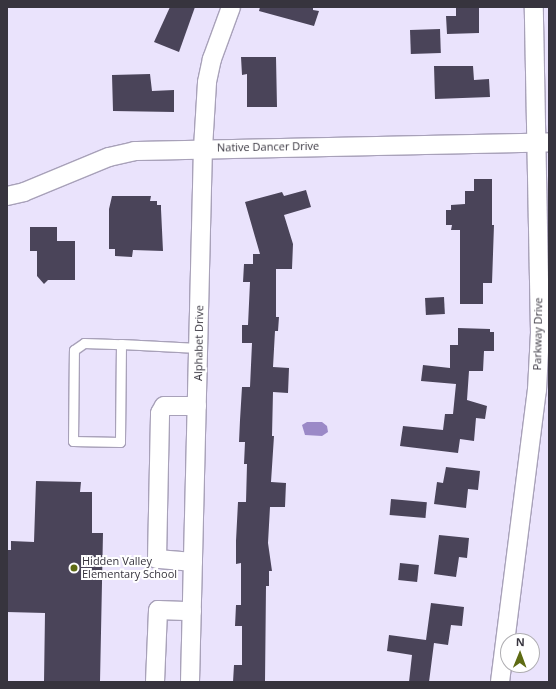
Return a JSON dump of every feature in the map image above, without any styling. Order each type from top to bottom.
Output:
[{"type":"street","name":"Alphabet Drive","points":[[190,682],[203,148],[207,82],[212,60],[231,7]]},
{"type":"street","name":"Parkway Drive","points":[[500,682],[543,391],[540,332],[543,142],[534,7]]},
{"type":"street","name":"Native Dancer Drive","points":[[7,196],[24,192],[109,157],[134,151],[203,148],[543,142]]},
{"type":"street","points":[[193,562],[157,559],[160,413],[164,406],[197,406]]},
{"type":"street","points":[[155,682],[158,610],[192,611]]},
{"type":"lane","points":[[121,344],[120,442],[73,441],[74,350],[84,343],[121,344],[198,348]]},
{"type":"shaded area","points":[[307,422],[322,422],[327,426],[328,432],[322,436],[305,435],[302,425]]},
{"type":"building","points":[[170,7],[195,7],[179,52],[154,42]]},
{"type":"building","points":[[260,7],[313,7],[313,10],[319,11],[314,26],[259,11]]},
{"type":"building","points":[[456,7],[479,7],[479,33],[447,34],[446,16],[456,16]]},
{"type":"building","points":[[440,29],[441,53],[411,54],[410,30]]},
{"type":"building","points":[[241,57],[276,57],[277,107],[247,107],[247,74],[242,75]]},
{"type":"building","points":[[434,66],[473,66],[474,80],[489,79],[490,97],[435,99]]},
{"type":"building","points":[[150,74],[152,91],[174,90],[174,112],[113,111],[112,75]]},
{"type":"building","points":[[474,179],[492,179],[492,225],[494,225],[492,283],[483,283],[483,304],[460,304],[460,230],[451,230],[452,225],[446,225],[446,210],[451,210],[451,205],[465,204],[465,191],[474,191]]},
{"type":"building","points":[[306,190],[311,207],[284,215],[293,244],[292,269],[276,269],[276,317],[279,317],[278,331],[275,331],[273,367],[289,368],[288,393],[273,392],[272,436],[274,436],[271,482],[286,483],[285,507],[270,507],[268,543],[272,571],[269,571],[269,586],[266,586],[265,682],[233,682],[234,665],[242,665],[242,626],[235,626],[236,605],[241,605],[241,563],[236,564],[236,541],[238,502],[246,502],[247,464],[244,464],[245,442],[239,442],[242,387],[250,387],[252,343],[242,343],[242,325],[248,325],[250,282],[243,282],[244,264],[253,264],[253,254],[260,254],[245,202],[282,192],[284,196]]},
{"type":"building","points":[[112,196],[151,196],[150,201],[157,201],[157,205],[161,205],[163,251],[133,250],[132,257],[115,256],[115,249],[109,249],[109,209]]},
{"type":"building","points":[[30,227],[57,227],[57,241],[75,241],[75,280],[48,280],[44,284],[37,276],[37,251],[30,251]]},
{"type":"building","points":[[444,297],[445,314],[426,315],[425,298]]},
{"type":"building","points":[[458,328],[490,329],[490,332],[494,332],[494,351],[484,351],[483,371],[469,371],[467,400],[487,406],[485,419],[476,418],[474,441],[460,439],[458,453],[400,446],[403,426],[443,430],[445,414],[453,414],[456,384],[421,381],[423,365],[450,368],[450,345],[458,345]]},
{"type":"building","points":[[446,467],[480,471],[478,490],[468,489],[466,508],[434,504],[437,482],[443,483]]},
{"type":"building","points":[[36,481],[81,482],[80,492],[92,492],[92,533],[103,533],[100,682],[44,682],[45,613],[7,612],[7,550],[11,550],[11,541],[34,542]]},
{"type":"building","points":[[391,499],[427,502],[425,518],[390,515]]},
{"type":"building","points":[[439,535],[469,538],[467,558],[459,557],[456,577],[434,574]]},
{"type":"building","points":[[400,563],[419,565],[417,582],[398,580]]},
{"type":"building","points":[[431,603],[464,607],[462,626],[451,625],[448,645],[434,643],[429,682],[409,682],[412,655],[387,651],[389,635],[426,640]]},
{"type":"place","name":"Hidden Valley Elementary School","points":[[74,568]]}]
